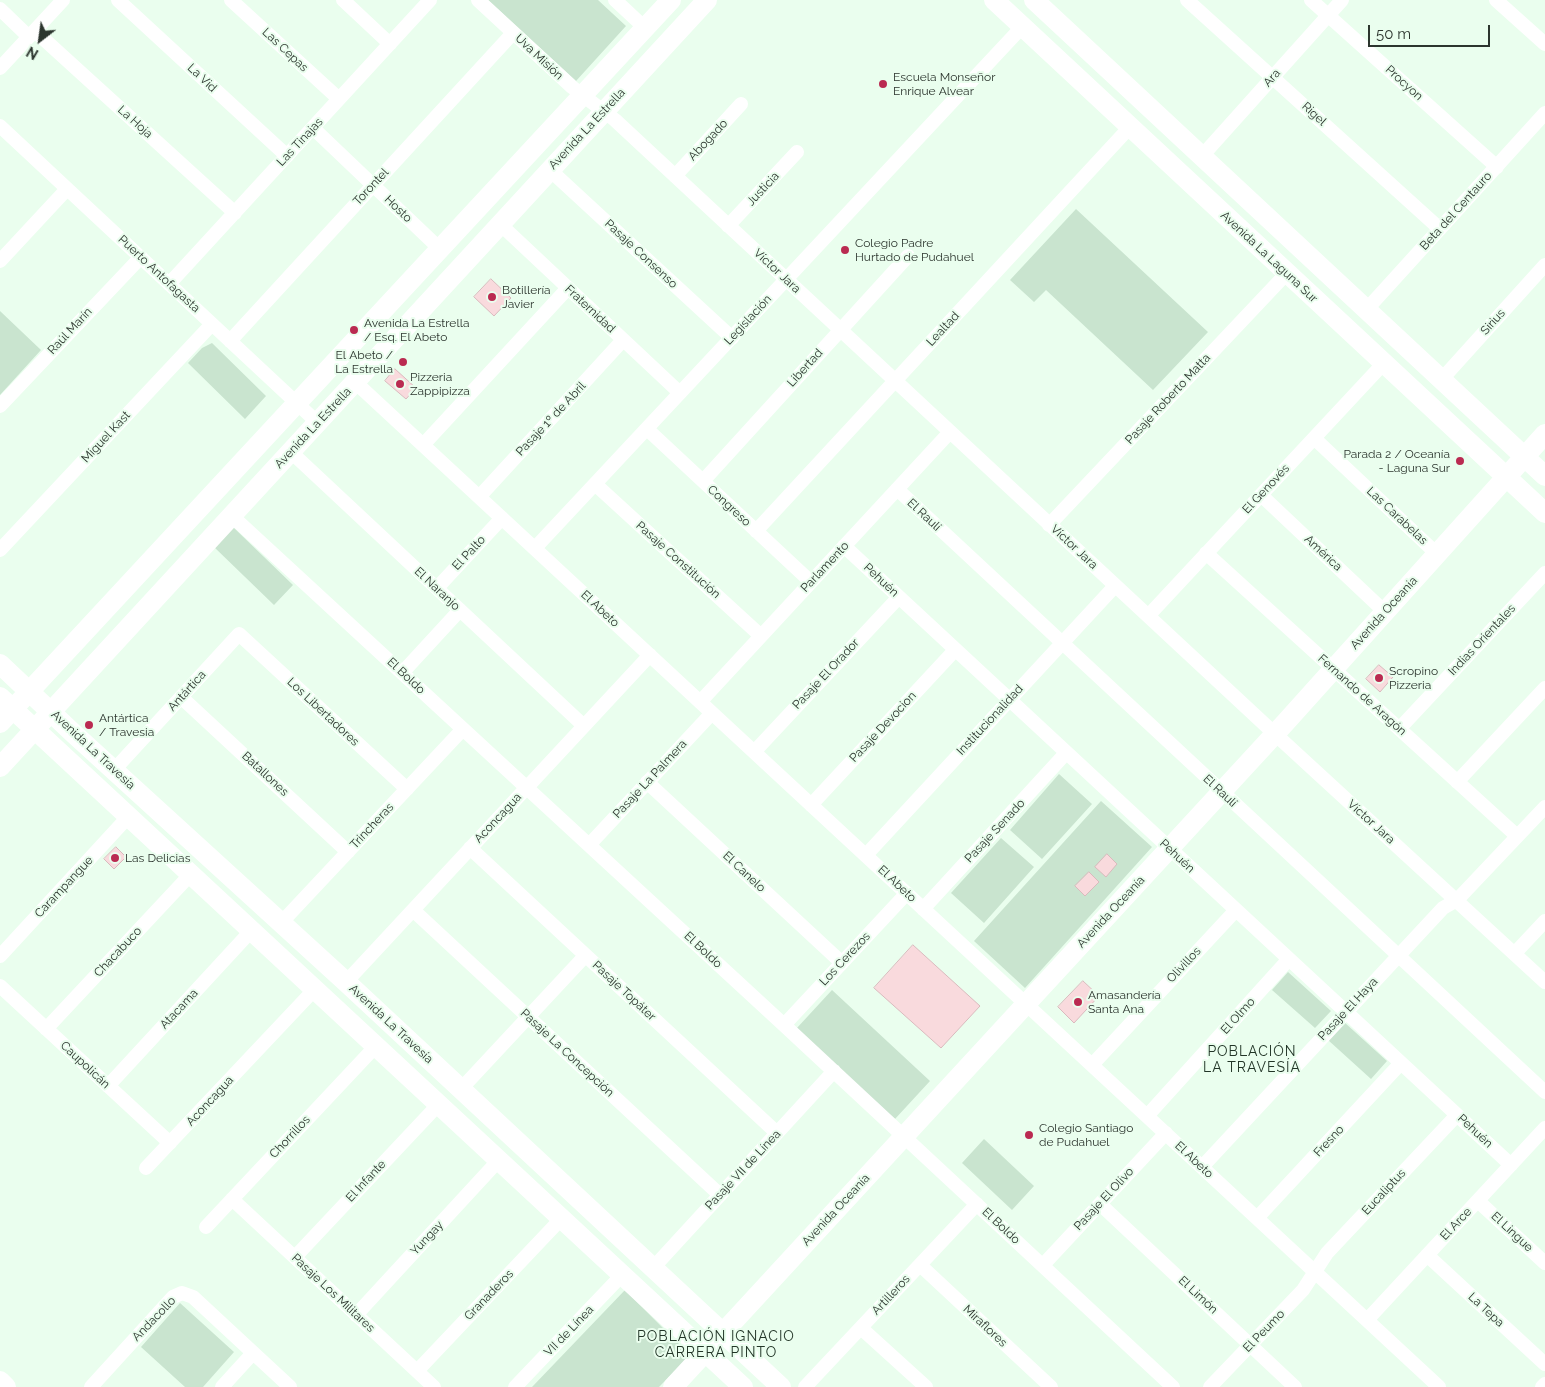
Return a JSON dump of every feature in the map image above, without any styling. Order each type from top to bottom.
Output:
[{"type":"street","points":[[0,68],[63,0]]},
{"type":"street","name":"La Vid","points":[[118,0],[287,156]]},
{"type":"street","name":"Las Cepas","points":[[231,0],[339,99]]},
{"type":"street","points":[[343,0],[390,44]]},
{"type":"street","name":"Las Tinajas","points":[[169,284],[430,0]]},
{"type":"street","name":"Uva Misión","points":[[478,0],[583,95],[604,111]]},
{"type":"street","points":[[615,0],[645,28]]},
{"type":"street","points":[[4,710],[30,692],[671,0]]},
{"type":"street","name":"Avenida La Estrella","points":[[0,767],[708,0]]},
{"type":"street","name":"Avenida La Laguna Sur","points":[[994,0],[1545,513]]},
{"type":"street","points":[[1034,0],[1545,476]]},
{"type":"street","name":"Rigel","points":[[1187,0],[1440,229]]},
{"type":"street","name":"Procyon","points":[[1311,0],[1497,166]]},
{"type":"street","name":"Ara","points":[[1202,156],[1342,0]]},
{"type":"street","points":[[1503,2],[1545,44]]},
{"type":"street","name":"La Hoja","points":[[0,9],[32,34],[235,213]]},
{"type":"street","name":"Legislación","points":[[535,548],[1022,26]]},
{"type":"street","name":"Torontel","points":[[230,340],[513,33]]},
{"type":"street","name":"Abogado","points":[[675,176],[741,104]]},
{"type":"street","name":"Víctor Jara","points":[[604,111],[1545,982]]},
{"type":"street","name":"Beta del Centauro","points":[[1367,309],[1497,166],[1540,129],[1545,113]]},
{"type":"street","name":"Puerto Antofagasta","points":[[0,126],[318,423]]},
{"type":"street","name":"Lealtad","points":[[756,531],[1130,127]]},
{"type":"street","name":"Hosto","points":[[313,128],[440,249]]},
{"type":"street","name":"Justicia","points":[[728,226],[797,152]]},
{"type":"street","name":"Pasaje Consenso","points":[[550,170],[732,338]]},
{"type":"street","points":[[0,261],[67,189]]},
{"type":"street","name":"Fraternidad","points":[[500,224],[680,394]]},
{"type":"street","name":"Libertad","points":[[703,481],[908,256]]},
{"type":"street","name":"Raúl Marín","points":[[0,406],[140,257]]},
{"type":"street","name":"Sirius","points":[[1442,379],[1545,265]]},
{"type":"street","name":"Pasaje Roberto Matta","points":[[1050,525],[1287,273]]},
{"type":"street","points":[[424,445],[568,288]]},
{"type":"street","name":"Miguel Kast","points":[[0,550],[212,324]]},
{"type":"street","name":"Pasaje 1º de Abril","points":[[479,497],[624,340]]},
{"type":"street","name":"El Genovés","points":[[1148,616],[1384,363]]},
{"type":"street","name":"El Abeto","points":[[355,382],[1439,1387]]},
{"type":"street","name":"Congreso","points":[[647,428],[811,582]]},
{"type":"street","name":"Parlamento","points":[[700,702],[950,432]]},
{"type":"street","name":"Avenida Oceanía","points":[[673,1387],[1222,793],[1545,434]]},
{"type":"street","name":"Las Carabelas","points":[[1314,438],[1437,554]]},
{"type":"street","name":"El Naranjo","points":[[291,452],[584,726]]},
{"type":"street","name":"Pasaje Constitución","points":[[595,484],[761,636]]},
{"type":"street","name":"El Raulí","points":[[897,489],[1545,1092]]},
{"type":"street","name":"América","points":[[1261,495],[1385,612]]},
{"type":"street","name":"El Boldo","points":[[232,516],[784,1024],[1173,1387]]},
{"type":"street","name":"El Palto","points":[[436,588],[502,518]]},
{"type":"street","name":"Pehuén","points":[[844,546],[1511,1165]]},
{"type":"street","name":"Fernando de Aragón","points":[[1206,553],[1517,836]]},
{"type":"street","name":"Indias Orientales","points":[[1400,729],[1545,573]]},
{"type":"street","name":"Institucionalidad","points":[[866,855],[1115,586]]},
{"type":"street","name":"Pasaje El Orador","points":[[754,752],[898,597]]},
{"type":"street","points":[[402,673],[460,610]]},
{"type":"street","name":"Antártica","points":[[114,770],[239,634]]},
{"type":"street","name":"Los Libertadores","points":[[239,634],[407,789]]},
{"type":"street","name":"Pasaje Devocion","points":[[811,805],[955,650]]},
{"type":"street","name":"Aconcagua","points":[[346,982],[650,655]]},
{"type":"street","name":"Avenida La Travesía","points":[[0,664],[346,982],[781,1387]]},
{"type":"street","points":[[1457,782],[1545,688]]},
{"type":"street","name":"Batallones","points":[[181,697],[348,852]]},
{"type":"street","name":"Avenida La Travesía","points":[[4,710],[35,730],[743,1387]]},
{"type":"street","name":"Pasaje La Palmera","points":[[589,844],[712,713]]},
{"type":"street","name":"Trincheras","points":[[282,923],[463,729]]},
{"type":"street","name":"Pasaje Senado","points":[[924,909],[1066,753]]},
{"type":"street","name":"El Canelo","points":[[647,782],[842,963]]},
{"type":"street","name":"Pasaje El Haya","points":[[1202,1167],[1398,956],[1444,908],[1457,900],[1545,806]]},
{"type":"street","name":"Carampangue","points":[[0,956],[128,818]]},
{"type":"street","name":"Pasaje Topáter","points":[[470,848],[777,1133]]},
{"type":"street","name":"Chacabuco","points":[[46,1029],[190,875]]},
{"type":"street","name":"Los Cerezos","points":[[784,1024],[906,893]]},
{"type":"street","name":"Pasaje La Concepción","points":[[413,910],[720,1195]]},
{"type":"street","name":"Olivillos","points":[[1092,1065],[1236,910]]},
{"type":"street","points":[[1515,953],[1545,920]]},
{"type":"street","name":"Atacama","points":[[108,1086],[251,931]]},
{"type":"street","points":[[461,1089],[585,956]]},
{"type":"street","name":"El Olmo","points":[[1147,1116],[1289,959]]},
{"type":"street","name":"Caupolicán","points":[[0,986],[170,1143]]},
{"type":"street","name":"Aconcagua","points":[[146,1168],[314,990]]},
{"type":"street","name":"Chorrillos","points":[[206,1227],[375,1046]]},
{"type":"street","name":"Fresno","points":[[1257,1218],[1401,1063]]},
{"type":"street","name":"Pasaje VII de Línea","points":[[653,1268],[834,1071]]},
{"type":"street","name":"El Infante","points":[[295,1257],[438,1105]]},
{"type":"street","name":"Eucaliptus","points":[[1315,1272],[1328,1253],[1457,1114]]},
{"type":"street","name":"El Arce","points":[[1367,1320],[1545,1128]]},
{"type":"street","name":"Pasaje El Olivo","points":[[1043,1265],[1166,1133]]},
{"type":"street","name":"Yungay","points":[[356,1315],[498,1161]]},
{"type":"street","name":"Pasaje Los Militares","points":[[232,1199],[434,1387]]},
{"type":"street","name":"El Lingue","points":[[1478,1201],[1543,1258]]},
{"type":"street","name":"Artilleros","points":[[805,1387],[977,1204]]},
{"type":"street","name":"El Limón","points":[[1100,1204],[1295,1387]]},
{"type":"street","name":"Granaderos","points":[[417,1371],[561,1219]]},
{"type":"street","name":"La Tepa","points":[[1427,1256],[1545,1364]]},
{"type":"street","name":"Miraflores","points":[[920,1265],[1051,1387]]},
{"type":"street","name":"El Peumo","points":[[1210,1387],[1303,1290],[1315,1272]]},
{"type":"street","name":"VII de Línea","points":[[516,1387],[622,1275]]},
{"type":"street","name":"Andacollo","points":[[90,1387],[173,1297],[182,1293],[193,1297],[290,1387]]},
{"type":"street","points":[[861,1328],[926,1387]]},
{"type":"street","points":[[222,1387],[253,1353]]},
{"type":"street","points":[[0,1381],[6,1387]]},
{"type":"street","points":[[1542,1387],[1545,1384]]},
{"type":"green space","points":[[488,0],[598,0],[626,26],[576,81]]},
{"type":"green space","points":[[1076,209],[1208,332],[1153,390],[1046,290],[1034,302],[1010,280]]},
{"type":"green space","points":[[0,311],[41,350],[0,395]]},
{"type":"green space","points":[[212,343],[266,396],[245,419],[188,363],[202,348]]},
{"type":"green space","points":[[233,527],[293,585],[274,605],[214,547]]},
{"type":"green space","points":[[1059,774],[1092,804],[1042,859],[1010,830]]},
{"type":"green space","points":[[1101,801],[1152,847],[1025,988],[974,941]]},
{"type":"green space","points":[[1001,838],[1034,867],[984,923],[951,893]]},
{"type":"green space","points":[[1288,972],[1331,1011],[1315,1028],[1272,990]]},
{"type":"green space","points":[[832,990],[930,1081],[895,1119],[796,1029]]},
{"type":"green space","points":[[1344,1022],[1387,1061],[1371,1079],[1328,1040]]},
{"type":"green space","points":[[984,1139],[1034,1186],[1012,1210],[962,1163]]},
{"type":"green space","points":[[625,1290],[690,1355],[659,1387],[532,1387]]},
{"type":"green space","points":[[180,1303],[234,1352],[203,1387],[185,1387],[141,1347]]},
{"type":"building","name":"Botillería Javier","points":[[491,279],[511,298],[494,316],[474,297]]},
{"type":"building","name":"Pizzeria Zappipizza","points":[[395,369],[416,388],[406,399],[385,381]]},
{"type":"building","name":"Scropino Pizzeria","points":[[1379,665],[1393,677],[1380,692],[1366,679]]},
{"type":"building","name":"Las Delicias","points":[[116,847],[126,857],[114,869],[104,859]]},
{"type":"building","points":[[1107,854],[1117,864],[1106,877],[1095,867]]},
{"type":"building","points":[[1089,872],[1099,882],[1085,896],[1075,886]]},
{"type":"building","points":[[913,945],[980,1006],[941,1048],[874,988]]},
{"type":"building","name":"Amasandería Santa Ana","points":[[1083,981],[1099,996],[1074,1023],[1058,1007]]},
{"type":"place","name":"Escuela Monseñor Enrique Alvear","points":[[883,84]]},
{"type":"place","name":"Colegio Padre Hurtado de Pudahuel","points":[[845,250]]},
{"type":"place","name":"Botillería Javier","points":[[492,297]]},
{"type":"place","name":"Avenida La Estrella / Esq. El Abeto","points":[[354,330]]},
{"type":"place","name":"El Abeto / La Estrella","points":[[403,362]]},
{"type":"place","name":"Pizzeria Zappipizza","points":[[400,384]]},
{"type":"place","name":"Parada 2 / Oceanía - Laguna Sur","points":[[1460,461]]},
{"type":"place","name":"Scropino Pizzeria","points":[[1379,678]]},
{"type":"place","name":"Antártica / Travesia","points":[[89,725]]},
{"type":"place","name":"Las Delicias","points":[[115,858]]},
{"type":"place","name":"Amasandería Santa Ana","points":[[1078,1002]]},
{"type":"place","name":"Colegio Santiago de Pudahuel","points":[[1029,1135]]},
{"type":"district","name":"POBLACIÓN LA TRAVESÍA","points":[[1252,1060]]},
{"type":"district","name":"POBLACIÓN IGNACIO CARRERA PINTO","points":[[716,1345]]}]
